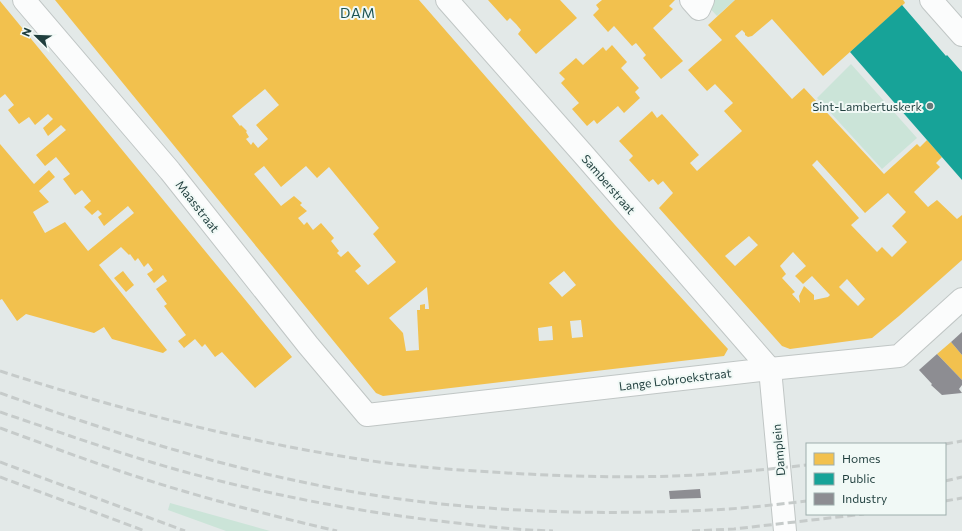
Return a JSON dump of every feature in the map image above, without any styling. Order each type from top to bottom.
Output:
[{"type":"street","name":"Maasstraat","points":[[24,0],[170,171],[308,345],[367,415]]},
{"type":"street","name":"Samberstraat","points":[[446,0],[583,154],[770,369]]},
{"type":"street","points":[[931,0],[962,35]]},
{"type":"street","name":"Lange Lobroekstraat","points":[[367,415],[770,369],[899,356],[962,299]]},
{"type":"street","name":"Damplein","points":[[770,369],[785,531]]},
{"type":"green space","points":[[710,0],[735,0],[717,16],[706,4]]},
{"type":"green space","points":[[851,64],[917,138],[882,169],[817,98]]},
{"type":"green space","points":[[170,503],[270,531],[226,531],[168,510]]},
{"type":"building: Homes","points":[[55,0],[419,0],[615,225],[728,349],[724,356],[383,396],[376,393]],"holes":[[[265,89],[279,105],[256,125],[268,139],[258,148],[253,142],[251,145],[246,139],[249,137],[246,132],[247,131],[241,125],[240,126],[232,116]],[[264,166],[281,187],[306,166],[317,178],[329,167],[379,228],[373,234],[396,262],[368,285],[355,271],[361,266],[348,251],[341,257],[337,253],[339,251],[331,241],[334,238],[321,223],[313,230],[307,222],[304,225],[298,218],[307,211],[300,205],[302,203],[294,196],[281,206],[254,174]],[[564,271],[576,285],[562,297],[549,283]],[[427,287],[429,309],[425,309],[425,304],[420,305],[420,310],[417,310],[419,350],[406,351],[403,333],[389,318]],[[581,320],[583,337],[572,338],[570,321]],[[552,326],[553,340],[539,341],[538,328]]]},
{"type":"building: Homes","points":[[488,0],[560,0],[577,18],[536,54],[518,34],[521,30],[516,24],[510,18],[507,21]]},
{"type":"building: Homes","points":[[602,0],[675,0],[669,6],[673,9],[653,28],[683,61],[661,79],[643,58],[646,55],[636,43],[632,46],[614,26],[608,32],[593,15],[599,9],[596,5]]},
{"type":"building: Homes","points":[[735,0],[904,1],[905,3],[823,76],[772,19],[752,36],[748,37],[742,30],[735,36],[792,99],[804,88],[884,174],[917,144],[920,147],[927,140],[942,157],[936,163],[940,167],[914,192],[928,207],[937,200],[957,219],[962,215],[962,260],[872,338],[790,349],[782,346],[659,208],[673,193],[663,181],[658,185],[653,179],[649,182],[629,160],[633,156],[619,141],[652,111],[657,118],[662,114],[699,155],[690,163],[697,171],[742,131],[724,111],[733,103],[715,84],[707,91],[688,70],[722,40],[708,25]],"holes":[[[817,160],[865,213],[888,193],[906,212],[892,226],[907,242],[892,257],[882,247],[877,252],[851,225],[859,218],[812,165]],[[749,236],[758,245],[735,266],[725,256]],[[793,252],[806,266],[795,276],[803,284],[812,276],[830,295],[828,297],[814,300],[814,295],[804,286],[799,296],[800,303],[792,294],[795,292],[782,278],[786,274],[780,266]],[[847,279],[865,299],[858,306],[839,287]]]},
{"type":"building: Homes","points":[[0,1],[292,357],[255,388],[222,352],[215,357],[205,344],[202,347],[195,339],[184,348],[178,341],[186,335],[164,306],[167,304],[156,289],[167,281],[163,275],[154,283],[147,274],[153,270],[148,263],[144,267],[138,258],[135,261],[130,254],[129,255],[121,247],[99,265],[167,350],[163,353],[112,339],[104,327],[94,333],[26,314],[17,321],[2,299],[0,300],[0,144],[34,184],[49,170],[55,177],[39,191],[49,202],[33,212],[45,233],[65,222],[88,251],[134,213],[128,206],[104,226],[98,217],[102,214],[98,210],[92,215],[84,207],[91,201],[82,190],[75,195],[63,179],[70,174],[56,157],[45,166],[36,155],[66,130],[61,125],[48,136],[43,128],[53,119],[48,114],[35,125],[29,117],[19,124],[8,110],[14,105],[5,94],[0,98]]},
{"type":"building: Homes","points":[[612,45],[627,62],[621,68],[639,88],[635,92],[640,98],[624,113],[618,106],[597,124],[594,120],[587,126],[572,109],[579,103],[561,83],[565,79],[559,73],[576,58],[583,65],[603,47],[606,51]]},
{"type":"building: Homes","points":[[123,271],[134,285],[126,292],[114,278]]},
{"type":"building: Homes","points":[[951,342],[962,355],[962,380],[937,354]]},
{"type":"building: Public","name":"Sint-Lambertuskerk","points":[[902,5],[946,56],[947,55],[962,72],[962,180],[850,52]]},
{"type":"building: Industry","points":[[962,332],[962,355],[951,342]]},
{"type":"building: Industry","points":[[937,354],[962,380],[962,385],[959,389],[962,393],[942,395],[931,385],[932,384],[919,370]]},
{"type":"building: Industry","points":[[700,489],[701,498],[670,499],[669,491]]},
{"type":"railway","points":[[0,371],[133,411],[223,433],[268,443],[396,464],[507,473],[616,477],[698,475],[806,465]]},
{"type":"railway","points":[[0,393],[131,437],[219,462],[309,483],[400,499],[494,508],[588,512],[729,509],[806,501]]},
{"type":"railway","points":[[0,412],[178,470],[281,495],[422,519],[493,527],[553,531]]},
{"type":"railway","points":[[0,428],[94,462],[193,494],[250,510],[337,531]]},
{"type":"railway","points":[[946,444],[962,441]]},
{"type":"railway","points":[[0,462],[185,531]]},
{"type":"railway","points":[[0,477],[145,531]]},
{"type":"railway","points":[[946,481],[962,477]]},
{"type":"railway","points":[[946,501],[962,498]]},
{"type":"railway","points":[[692,531],[734,529],[855,515]]},
{"type":"place","name":"Sint-Lambertuskerk","points":[[930,106]]},
{"type":"district","name":"DAM","points":[[358,12]]}]
